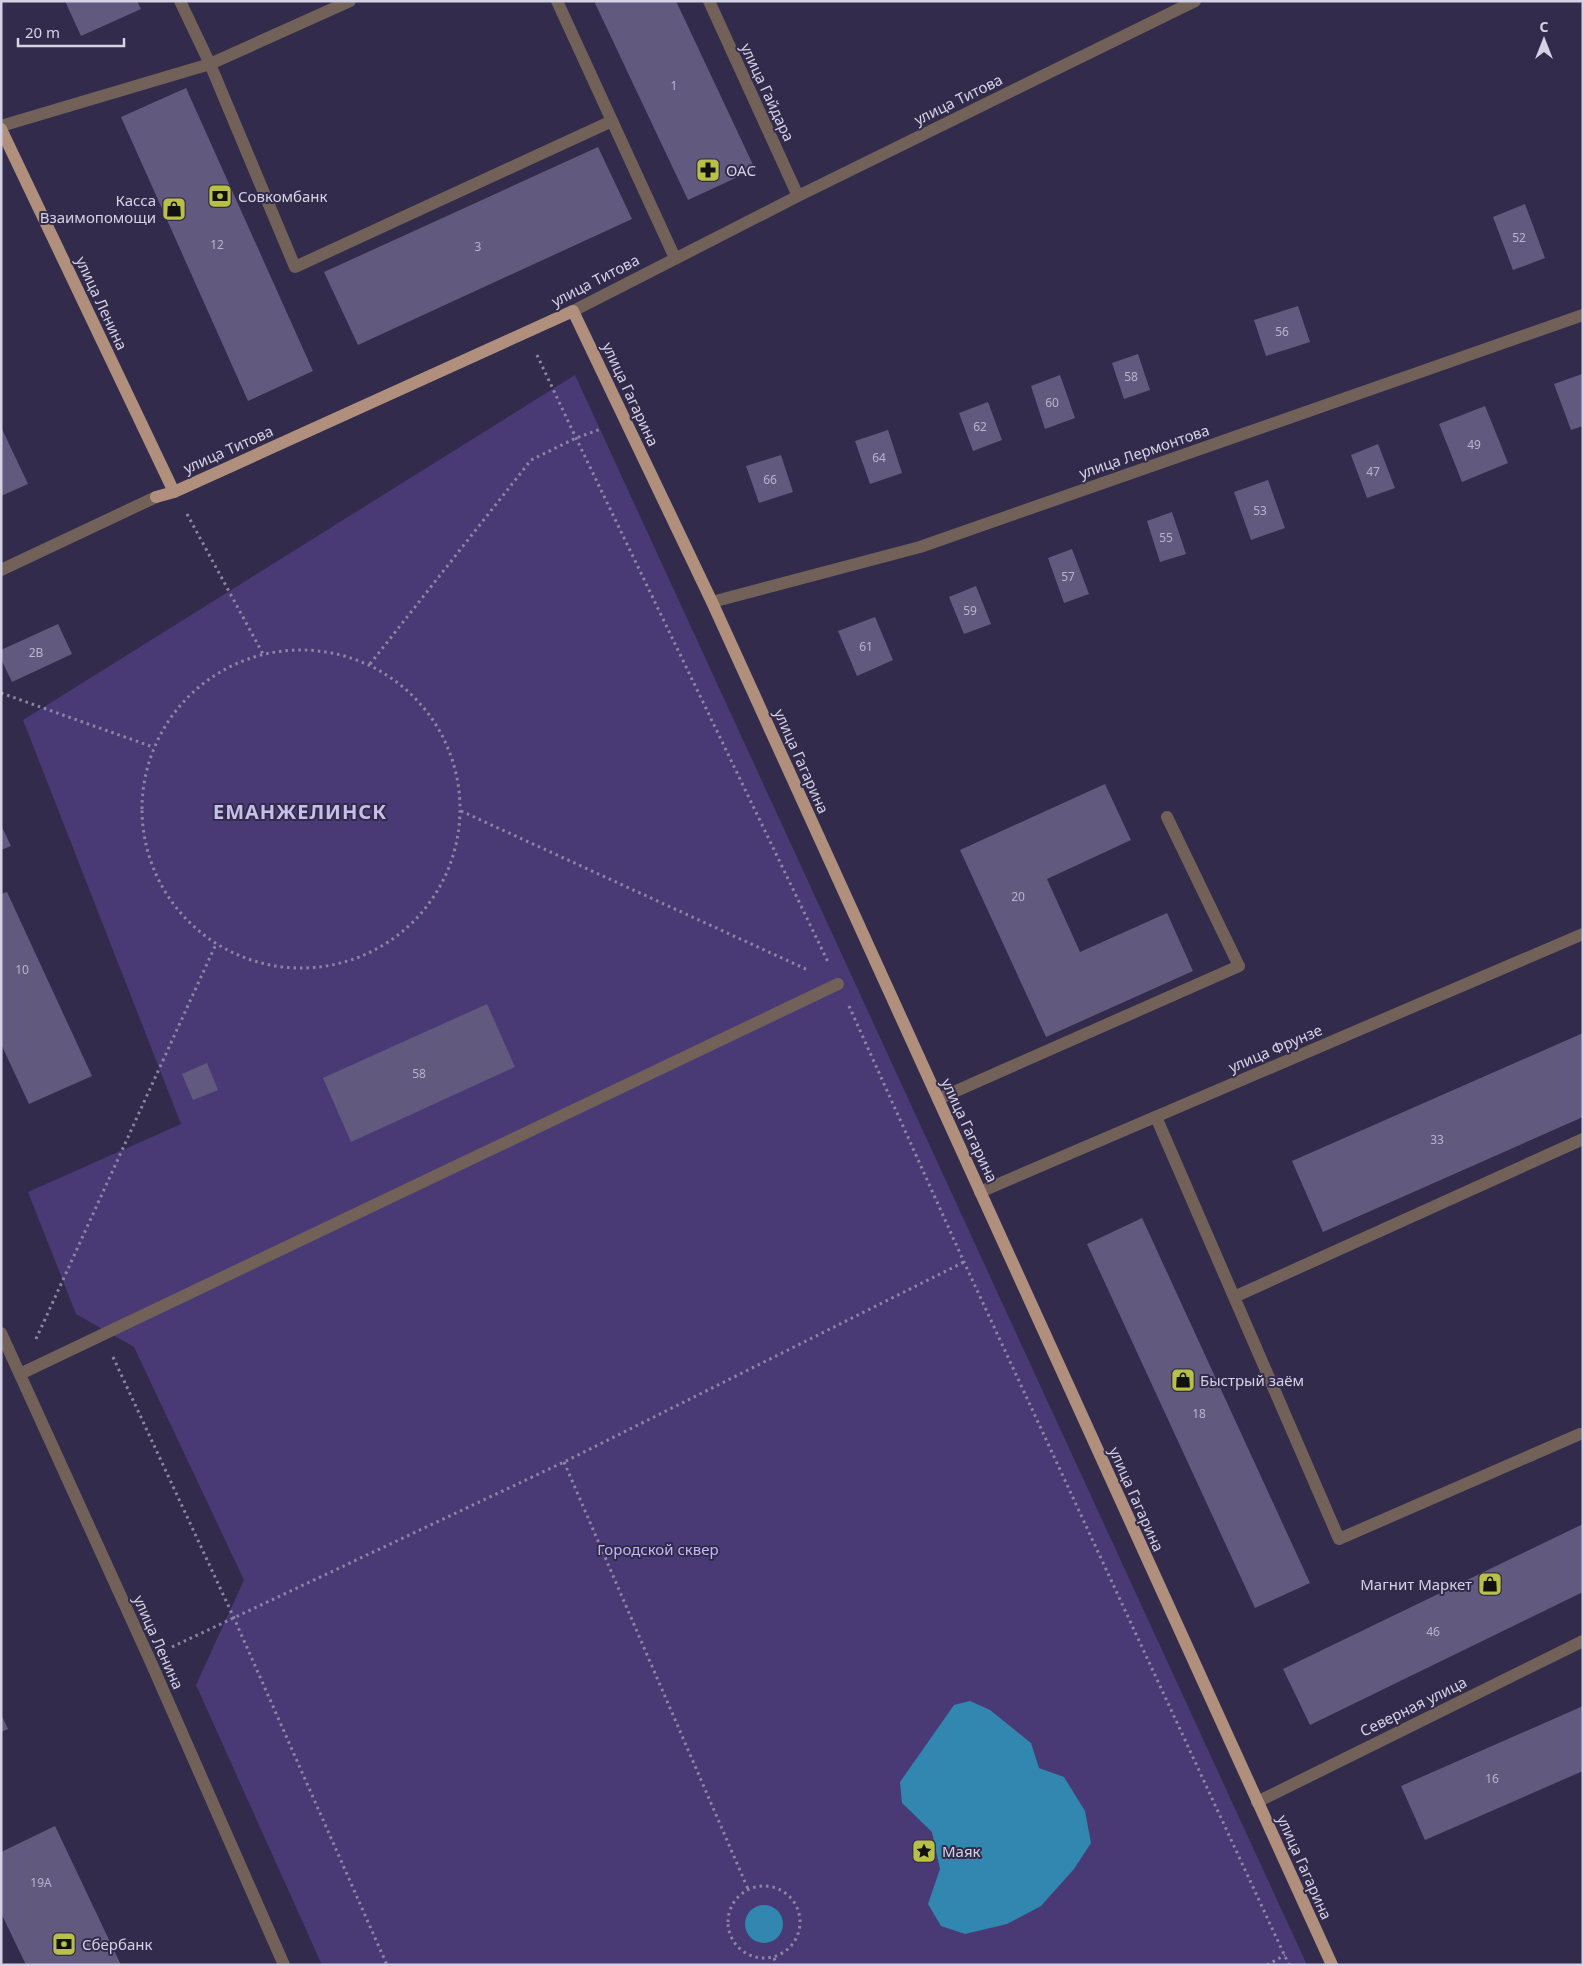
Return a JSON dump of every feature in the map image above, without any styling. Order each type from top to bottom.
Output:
[{"type":"main road","name":"улица Ленина","points":[[1,128],[174,492]]},
{"type":"main road","name":"улица Титова","points":[[156,497],[174,492],[526,331],[574,311]]},
{"type":"main road","name":"улица Гагарина","points":[[574,311],[712,602],[1332,1965]]},
{"type":"street","points":[[180,1],[210,64],[295,267],[612,121]]},
{"type":"street","points":[[1,128],[210,64],[350,1]]},
{"type":"street","points":[[558,1],[675,258]]},
{"type":"street","name":"улица Гайдара","points":[[709,1],[798,196]]},
{"type":"street","name":"улица Титова","points":[[574,311],[798,196],[1195,1]]},
{"type":"street","name":"улица Лермонтова","points":[[712,602],[920,546],[1583,315]]},
{"type":"street","name":"улица Титова","points":[[1,570],[156,497]]},
{"type":"street","points":[[938,1099],[1239,966],[1167,817]]},
{"type":"street","name":"улица Фрунзе","points":[[980,1192],[1583,934]]},
{"type":"street","points":[[20,1374],[838,984]]},
{"type":"street","points":[[1156,1117],[1339,1539],[1580,1434]]},
{"type":"street","points":[[1234,1297],[1583,1139]]},
{"type":"street","name":"улица Ленина","points":[[1,1333],[149,1658],[284,1965]]},
{"type":"street","name":"Северная улица","points":[[1257,1802],[1583,1640]]},
{"type":"path","points":[[526,331],[838,984],[964,1262],[1289,1965]]},
{"type":"path","points":[[370,664],[531,460],[576,438],[625,420]]},
{"type":"path","points":[[174,492],[264,654]]},
{"type":"path","points":[[294,649],[324,651],[370,664],[408,691],[431,716],[447,745],[458,777],[461,811],[456,848],[442,883],[421,913],[393,939],[361,957],[324,966],[287,968],[250,960],[216,944],[187,921],[164,892],[148,857],[141,821],[142,792],[153,747],[171,715],[197,688],[228,667],[264,654],[294,649]]},
{"type":"path","points":[[1,693],[153,747]]},
{"type":"path","points":[[461,811],[838,984]]},
{"type":"path","points":[[20,1374],[216,944]]},
{"type":"path","points":[[149,1658],[564,1462],[964,1262]]},
{"type":"path","points":[[102,1334],[234,1618],[387,1965]]},
{"type":"path","points":[[564,1462],[748,1889]]},
{"type":"path","points":[[763,1885],[778,1888],[791,1896],[799,1909],[801,1924],[797,1939],[787,1951],[774,1958],[760,1958],[747,1955],[737,1947],[730,1935],[728,1922],[730,1908],[737,1897],[748,1889],[763,1885]]},
{"type":"path","points":[[1266,1965],[1285,1955]]},
{"type":"path","points":[[774,1958],[777,1965]]},
{"type":"green space","name":"Городской сквер","points":[[575,375],[1307,1965],[322,1965],[196,1685],[244,1580],[134,1347],[76,1314],[28,1192],[181,1124],[23,720]]},
{"type":"water","points":[[970,1701],[990,1710],[1031,1743],[1039,1768],[1064,1777],[1085,1811],[1091,1843],[1074,1869],[1041,1906],[1007,1924],[965,1934],[941,1926],[928,1904],[940,1869],[932,1832],[902,1803],[900,1782],[954,1705]]},
{"type":"water","points":[[764,1905],[778,1910],[783,1924],[778,1938],[764,1943],[750,1938],[745,1924],[750,1910]]},
{"type":"building","points":[[65,1],[137,1],[141,9],[81,36]]},
{"type":"building","points":[[594,1],[676,1],[755,169],[688,200]]},
{"type":"building","points":[[186,88],[313,371],[248,401],[121,117]]},
{"type":"building","points":[[598,147],[632,219],[358,345],[324,272]]},
{"type":"building","points":[[1525,204],[1545,258],[1513,270],[1493,217]]},
{"type":"building","points":[[1298,306],[1310,342],[1266,356],[1254,320]]},
{"type":"building","points":[[1138,354],[1150,390],[1124,399],[1112,363]]},
{"type":"building","points":[[1582,374],[1583,426],[1571,430],[1554,384]]},
{"type":"building","points":[[1060,375],[1075,418],[1045,429],[1031,386]]},
{"type":"building","points":[[988,402],[1002,440],[973,451],[959,413]]},
{"type":"building","points":[[1485,406],[1508,463],[1462,482],[1439,424]]},
{"type":"building","points":[[1,427],[28,484],[1,496]]},
{"type":"building","points":[[888,430],[902,473],[870,484],[855,441]]},
{"type":"building","points":[[1378,444],[1395,488],[1367,498],[1351,455]]},
{"type":"building","points":[[781,455],[793,492],[759,503],[746,466]]},
{"type":"building","points":[[1268,480],[1285,528],[1251,540],[1234,492]]},
{"type":"building","points":[[1172,512],[1186,554],[1160,562],[1147,521]]},
{"type":"building","points":[[1072,549],[1089,594],[1064,603],[1048,558]]},
{"type":"building","points":[[976,586],[991,624],[964,634],[949,597]]},
{"type":"building","points":[[875,617],[893,660],[857,676],[838,631]]},
{"type":"building","points":[[58,624],[72,654],[12,682],[1,659],[1,650]]},
{"type":"building","points":[[1105,784],[1131,840],[1047,879],[1080,952],[1167,913],[1193,971],[1046,1037],[960,850]]},
{"type":"building","points":[[1,825],[11,846],[1,850]]},
{"type":"building","points":[[7,892],[92,1076],[29,1104],[1,1044],[1,894]]},
{"type":"building","points":[[487,1004],[515,1067],[351,1142],[323,1078]]},
{"type":"building","points":[[1583,1033],[1583,1117],[1323,1232],[1292,1161]]},
{"type":"building","points":[[207,1063],[218,1090],[193,1100],[182,1074]]},
{"type":"building","points":[[1142,1218],[1310,1583],[1255,1608],[1087,1244]]},
{"type":"building","points":[[1583,1524],[1583,1592],[1310,1725],[1283,1669]]},
{"type":"building","points":[[1583,1706],[1583,1771],[1425,1840],[1401,1786]]},
{"type":"building","points":[[1,1714],[8,1729],[1,1732]]},
{"type":"building","points":[[55,1826],[121,1965],[26,1965],[1,1913],[1,1852]]},
{"type":"place","name":"ОАС","points":[[708,170]]},
{"type":"place","name":"Совкомбанк","points":[[220,196]]},
{"type":"place","name":"Касса Взаимопомощи","points":[[174,209]]},
{"type":"place","name":"Быстрый заём","points":[[1183,1380]]},
{"type":"place","name":"Магнит Маркет","points":[[1490,1584]]},
{"type":"place","name":"Маяк","points":[[924,1851]]},
{"type":"place","name":"Сбербанк","points":[[64,1944]]},
{"type":"district","name":"ЕМАНЖЕЛИНСК","points":[[300,811]]}]
